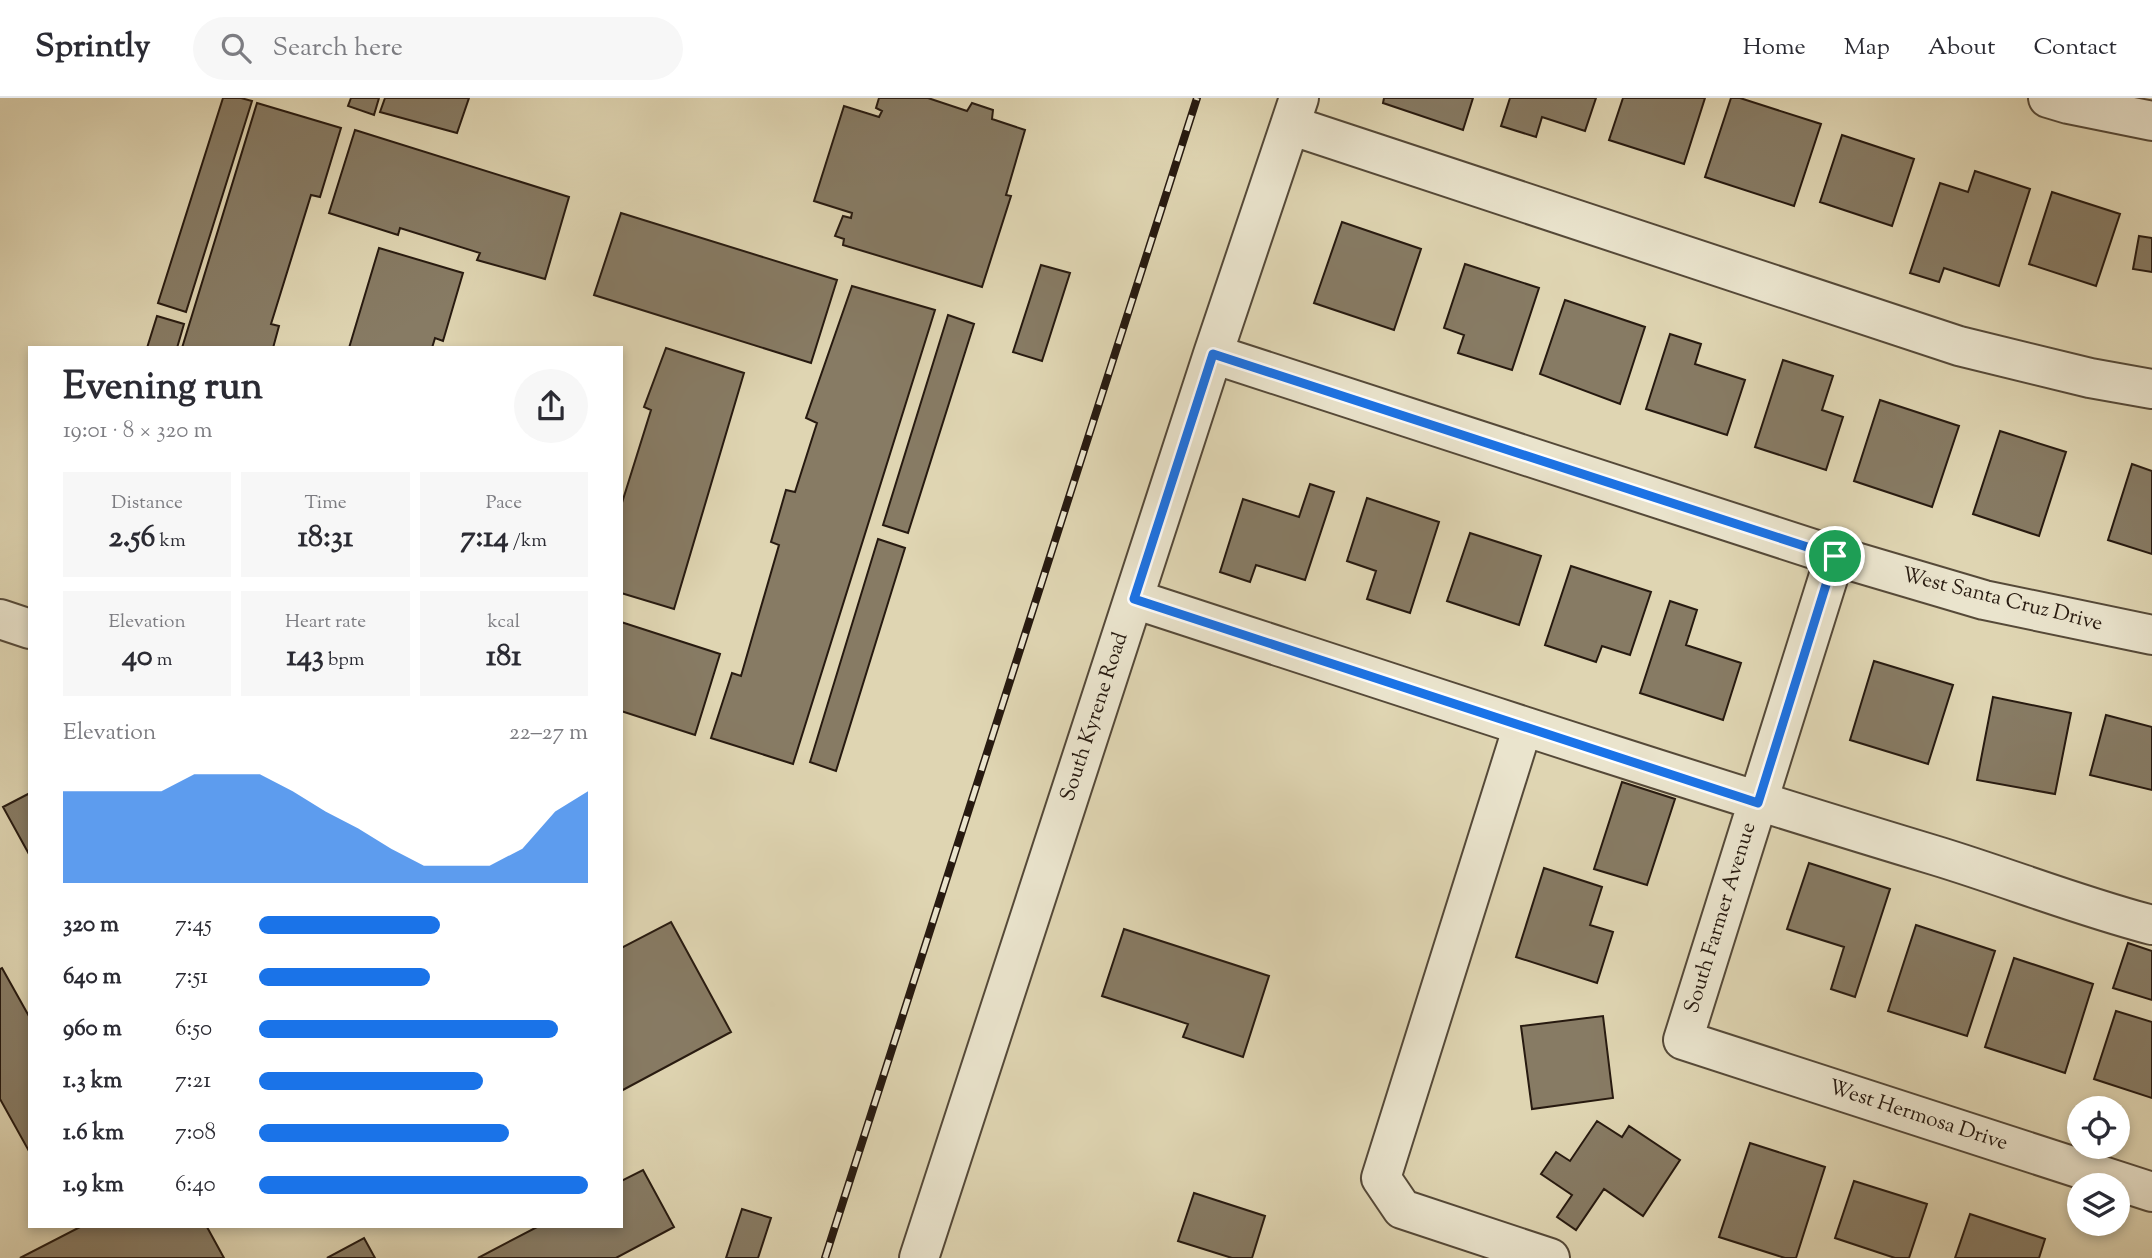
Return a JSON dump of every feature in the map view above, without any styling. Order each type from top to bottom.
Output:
[{"type":"street","points":[[2049,98],[2152,121]]},
{"type":"street","points":[[1295,112],[1959,346],[2090,378],[2152,389]]},
{"type":"street","name":"South Kyrene Road","points":[[919,1258],[1213,354],[1295,112]]},
{"type":"street","name":"West Santa Cruz Drive","points":[[1213,354],[1835,556],[1984,600],[2152,635]]},
{"type":"street","name":"South Farmer Avenue","points":[[1683,1040],[1835,556]]},
{"type":"street","points":[[1134,599],[1758,803],[1941,857],[2107,914],[2152,925]]},
{"type":"street","points":[[0,619],[28,628]]},
{"type":"street","points":[[1523,726],[1381,1178],[1402,1209],[1550,1258]]},
{"type":"street","name":"West Hermosa Drive","points":[[1683,1040],[2152,1192]]},
{"type":"building","points":[[223,98],[252,101],[186,312],[158,303]]},
{"type":"building","points":[[351,98],[379,98],[374,115],[348,106]]},
{"type":"building","points":[[385,98],[469,98],[457,133],[380,112]]},
{"type":"building","points":[[879,98],[928,98],[967,111],[972,103],[993,110],[992,119],[1025,130],[1006,195],[1011,196],[982,287],[843,245],[844,239],[835,236],[843,216],[851,218],[852,213],[814,201],[844,106],[879,117],[882,111],[876,108]]},
{"type":"building","points":[[1384,98],[1473,98],[1463,130],[1383,103]]},
{"type":"building","points":[[1510,98],[1596,98],[1585,131],[1542,117],[1536,137],[1501,126]]},
{"type":"building","points":[[1623,98],[1705,98],[1684,164],[1609,140]]},
{"type":"building","points":[[1731,98],[1740,98],[1821,124],[1794,206],[1705,177]]},
{"type":"building","points":[[257,103],[341,128],[320,197],[311,195],[271,324],[279,326],[274,346],[183,346]]},
{"type":"building","points":[[355,130],[569,197],[545,279],[477,260],[480,253],[400,228],[398,235],[329,213]]},
{"type":"building","points":[[1842,135],[1914,159],[1892,226],[1820,202]]},
{"type":"building","points":[[1975,171],[2030,189],[1999,286],[1944,268],[1939,282],[1910,273],[1940,183],[1968,192]]},
{"type":"building","points":[[2052,192],[2120,214],[2096,286],[2029,264]]},
{"type":"building","points":[[621,213],[837,280],[811,363],[594,295]]},
{"type":"building","points":[[1342,222],[1421,249],[1394,330],[1314,303]]},
{"type":"building","points":[[2139,236],[2152,238],[2152,272],[2133,269]]},
{"type":"building","points":[[379,248],[463,273],[443,341],[435,338],[433,346],[350,346]]},
{"type":"building","points":[[1465,264],[1539,288],[1512,370],[1458,353],[1464,335],[1444,328]]},
{"type":"building","points":[[1041,265],[1070,273],[1042,361],[1013,352]]},
{"type":"building","points":[[852,286],[935,310],[793,764],[711,738],[732,673],[741,676],[779,545],[771,542],[786,490],[795,492],[817,423],[806,418]]},
{"type":"building","points":[[1565,300],[1645,327],[1620,404],[1540,374]]},
{"type":"building","points":[[948,315],[974,324],[908,533],[883,525]]},
{"type":"building","points":[[157,316],[184,324],[178,346],[148,346]]},
{"type":"building","points":[[1670,334],[1701,344],[1695,364],[1745,380],[1727,435],[1646,409]]},
{"type":"building","points":[[666,348],[744,373],[674,609],[623,594],[623,500],[651,410],[644,407]]},
{"type":"building","points":[[1783,360],[1833,376],[1822,410],[1843,417],[1826,470],[1755,447]]},
{"type":"building","points":[[1880,400],[1959,426],[1932,507],[1854,481]]},
{"type":"building","points":[[2000,431],[2066,452],[2039,536],[1973,514]]},
{"type":"building","points":[[2132,464],[2152,471],[2152,554],[2108,540]]},
{"type":"building","points":[[1310,484],[1334,492],[1305,580],[1256,565],[1250,582],[1220,572],[1243,499],[1299,517]]},
{"type":"building","points":[[1367,498],[1439,522],[1410,613],[1367,599],[1376,571],[1347,561]]},
{"type":"building","points":[[1470,533],[1541,556],[1519,625],[1447,601]]},
{"type":"building","points":[[878,539],[905,548],[836,771],[810,762]]},
{"type":"building","points":[[1571,566],[1651,592],[1630,655],[1602,646],[1596,662],[1545,645]]},
{"type":"building","points":[[1670,601],[1697,610],[1686,645],[1741,663],[1723,720],[1640,693]]},
{"type":"building","points":[[623,623],[720,654],[695,735],[623,712]]},
{"type":"building","points":[[1874,661],[1953,685],[1928,764],[1850,740]]},
{"type":"building","points":[[1993,697],[2071,713],[2055,794],[1977,780]]},
{"type":"building","points":[[2106,715],[2152,727],[2152,790],[2090,775]]},
{"type":"building","points":[[1622,782],[1675,799],[1647,885],[1594,869]]},
{"type":"building","points":[[28,794],[28,852],[3,807]]},
{"type":"building","points":[[1809,863],[1890,889],[1855,997],[1831,989],[1844,947],[1787,929]]},
{"type":"building","points":[[1544,868],[1602,887],[1590,925],[1613,932],[1597,983],[1516,957]]},
{"type":"building","points":[[671,922],[731,1032],[623,1090],[623,947]]},
{"type":"building","points":[[1916,925],[1995,951],[1967,1036],[1888,1011]]},
{"type":"building","points":[[1124,929],[1269,976],[1243,1057],[1183,1037],[1188,1024],[1102,996]]},
{"type":"building","points":[[2128,943],[2152,951],[2152,1000],[2113,988]]},
{"type":"building","points":[[2014,958],[2093,984],[2065,1073],[1985,1047]]},
{"type":"building","points":[[2,968],[28,1014],[28,1149],[0,1099]]},
{"type":"building","points":[[2116,1011],[2152,1022],[2152,1098],[2094,1079]]},
{"type":"building","points":[[1603,1016],[1613,1098],[1532,1109],[1521,1026]]},
{"type":"building","points":[[1597,1121],[1622,1137],[1629,1126],[1680,1160],[1643,1216],[1604,1189],[1576,1230],[1557,1217],[1572,1195],[1541,1174],[1556,1152],[1570,1161]]},
{"type":"building","points":[[1750,1143],[1825,1167],[1796,1258],[1785,1258],[1719,1237]]},
{"type":"building","points":[[643,1170],[674,1227],[616,1258],[478,1258],[535,1228],[623,1228],[623,1180]]},
{"type":"building","points":[[1854,1181],[1927,1204],[1909,1258],[1895,1258],[1835,1238]]},
{"type":"building","points":[[1194,1193],[1265,1216],[1252,1258],[1232,1258],[1178,1241]]},
{"type":"building","points":[[742,1209],[771,1218],[758,1258],[726,1258]]},
{"type":"building","points":[[1970,1214],[2045,1239],[2039,1258],[1955,1258]]},
{"type":"building","points":[[78,1228],[208,1228],[224,1258],[20,1258]]},
{"type":"building","points":[[364,1238],[375,1258],[327,1258]]},
{"type":"railway","points":[[825,1258],[1197,98]]},
{"type":"route","points":[[1213,354],[1835,556],[1758,803],[1134,599],[1213,354]]}]
